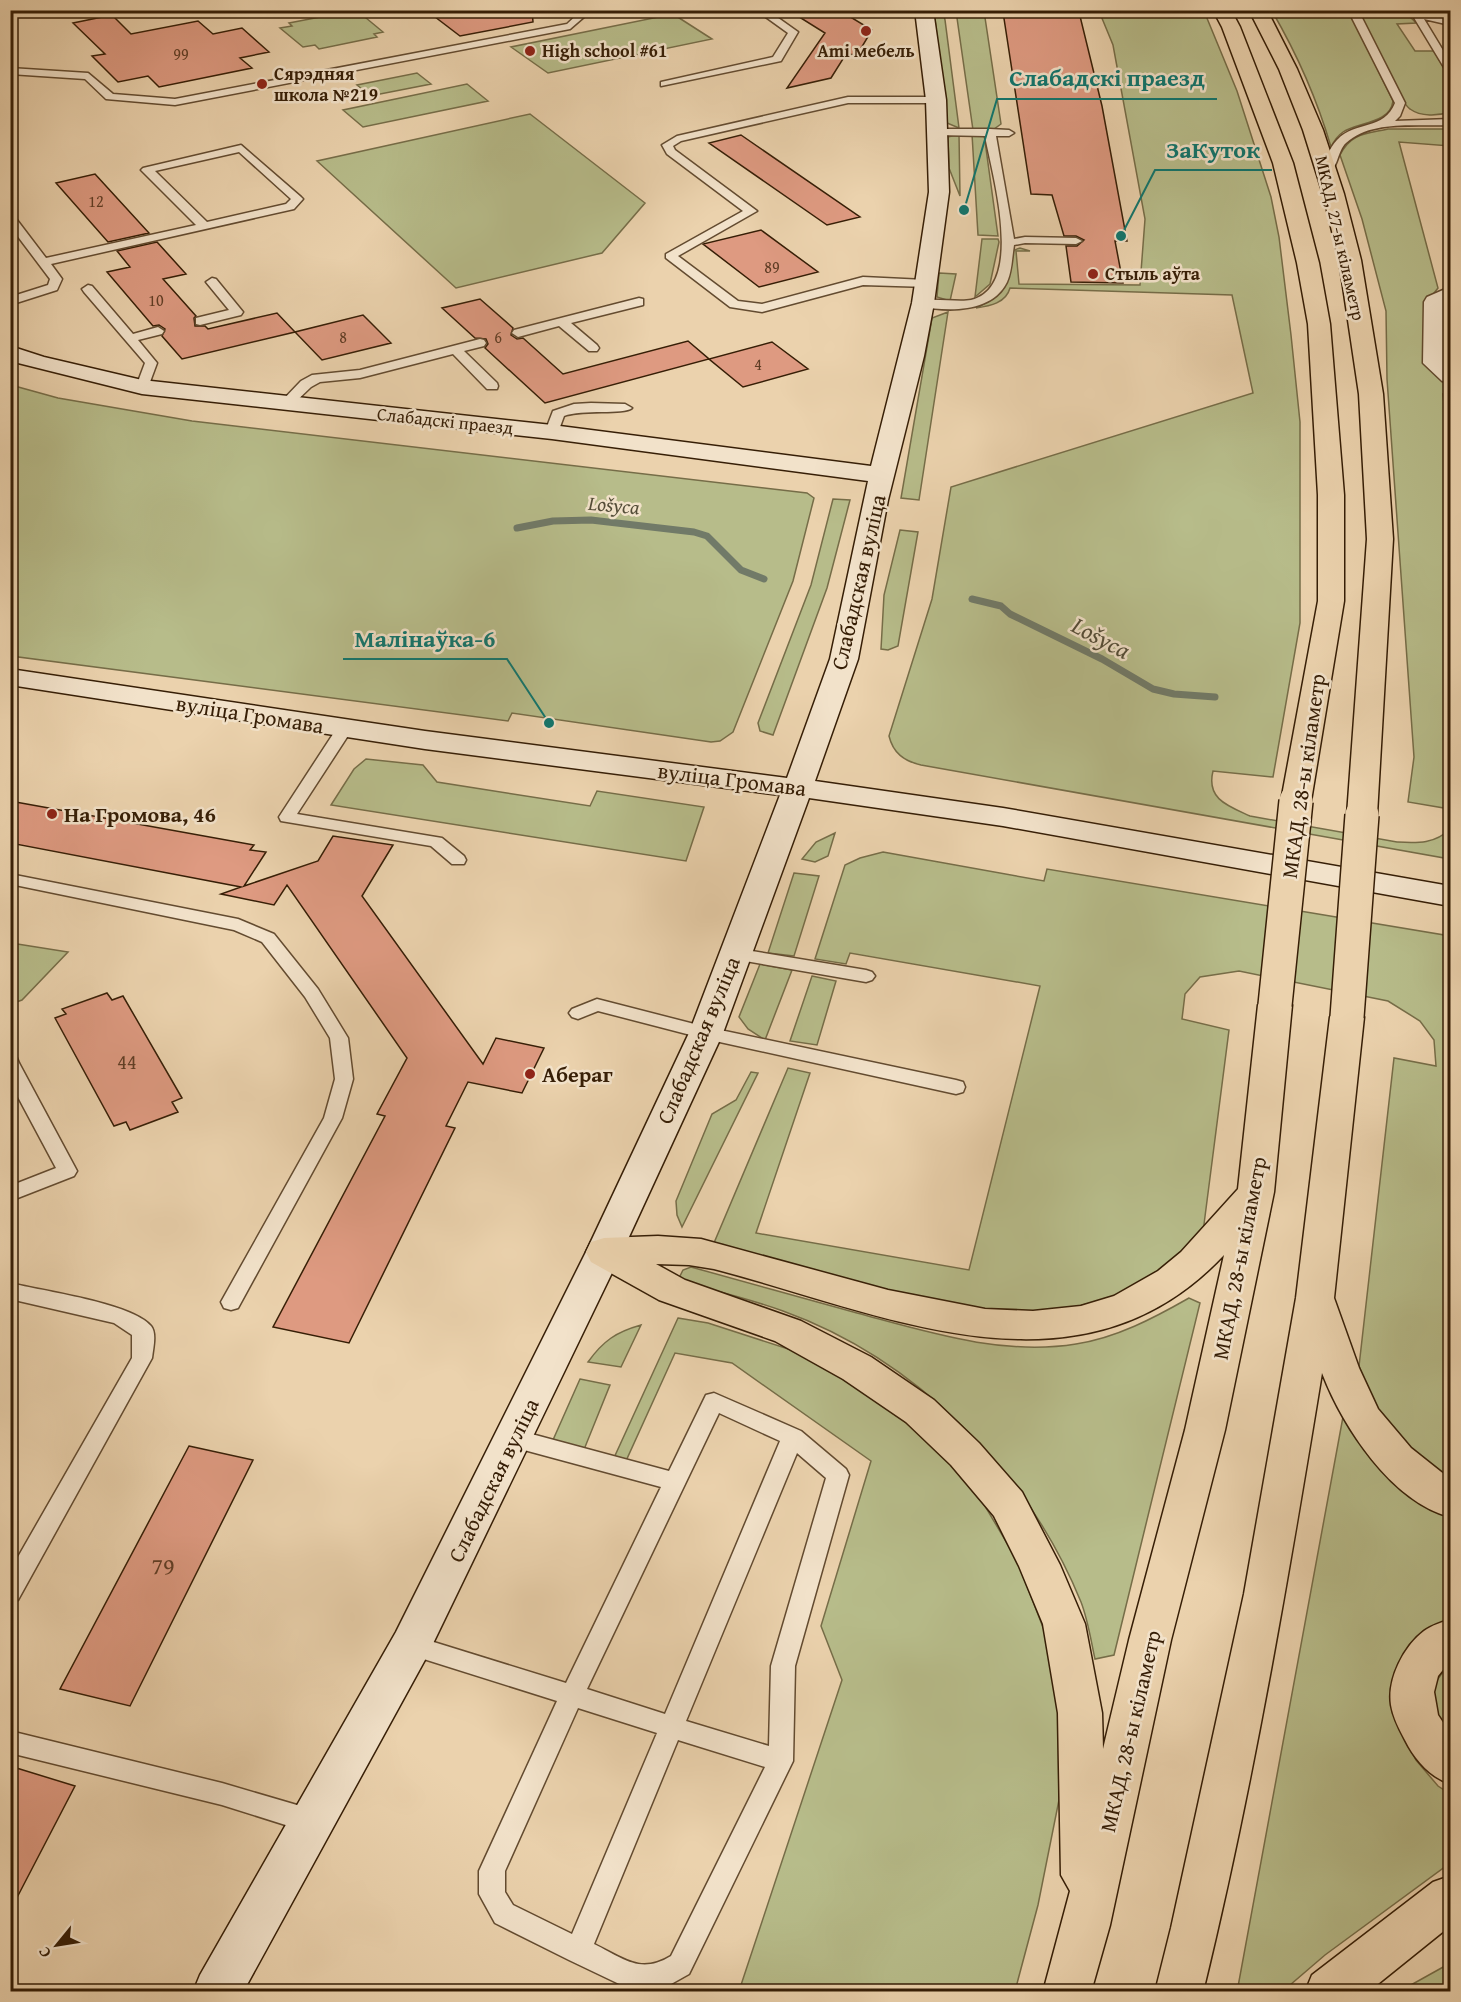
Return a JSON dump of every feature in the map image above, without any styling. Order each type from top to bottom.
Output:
[{"type":"highway","name":"МКАД, 27-ы кіламетр","points":[[1222,10],[1231,27],[1283,163],[1308,263],[1319,324],[1325,403]]},
{"type":"highway","name":"МКАД, 27-ы кіламетр","points":[[1258,10],[1272,35],[1305,110],[1327,170],[1361,322],[1371,407],[1380,527],[1347,1017],[1315,1298]]},
{"type":"highway","name":"МКАД, 28-ы кіламетр","points":[[1067,1992],[1086,1925],[1150,1640],[1205,1430],[1256,1192],[1296,801],[1331,601],[1331,495],[1325,403]]},
{"type":"highway","points":[[604,1252],[689,1251],[939,1318],[988,1325],[1038,1327],[1080,1321],[1125,1307],[1170,1282],[1228,1227],[1256,1192]]},
{"type":"highway","points":[[604,1252],[672,1290],[788,1331],[857,1368],[920,1411],[966,1454],[1008,1504],[1039,1565],[1065,1624],[1080,1713],[1086,1925]]},
{"type":"highway","points":[[1315,1298],[1342,1377],[1357,1409],[1376,1437],[1406,1466],[1450,1500]]},
{"type":"highway","points":[[1179,1992],[1195,1928],[1265,1594],[1315,1298]]},
{"type":"highway","points":[[1450,1638],[1423,1659],[1413,1682],[1415,1713],[1431,1744],[1450,1764]]},
{"type":"highway","points":[[1329,1992],[1450,1898]]},
{"type":"main road","name":"Слабадская вуліца","points":[[217,1992],[411,1645],[604,1252],[706,1033],[798,788],[844,658],[882,475],[912,356],[924,294],[937,208],[937,132],[936,100],[924,10]]},
{"type":"main road","points":[[1450,294],[1435,302],[1435,363],[1450,376]]},
{"type":"main road","name":"Слабадскі праезд","points":[[10,353],[37,362],[142,387],[552,432],[882,475]]},
{"type":"main road","name":"вуліца Громава","points":[[10,677],[345,728],[798,788],[1132,839],[1450,896]]},
{"type":"lane","points":[[10,71],[88,76],[110,97],[175,102],[570,26],[588,10]]},
{"type":"lane","points":[[665,84],[777,59],[794,32],[760,10]]},
{"type":"lane","points":[[1353,10],[1400,103],[1395,116],[1381,125]]},
{"type":"lane","points":[[1398,10],[1450,22]]},
{"type":"lane","points":[[1415,13],[1449,65]]},
{"type":"lane","points":[[936,100],[848,100],[676,138],[667,145],[671,153],[751,211],[670,256],[734,304],[762,308],[863,281],[969,305],[993,293],[1000,284],[1009,243],[990,132]]},
{"type":"lane","points":[[1327,170],[1334,151],[1346,137],[1355,132],[1381,125],[1450,122]]},
{"type":"lane","points":[[937,132],[1009,133]]},
{"type":"lane","points":[[44,262],[290,207],[297,199],[241,148],[147,170],[204,226]]},
{"type":"lane","points":[[10,218],[56,279],[53,287],[10,301]]},
{"type":"lane","points":[[1009,243],[1025,240],[1077,241]]},
{"type":"lane","points":[[200,321],[237,312],[212,282]]},
{"type":"lane","points":[[88,289],[151,363],[142,387]]},
{"type":"lane","points":[[518,333],[639,302]]},
{"type":"lane","points":[[562,322],[593,348]]},
{"type":"lane","points":[[130,338],[158,331]]},
{"type":"lane","points":[[285,404],[306,384],[316,378],[360,374],[480,343]]},
{"type":"lane","points":[[455,349],[492,386]]},
{"type":"lane","points":[[552,432],[558,414],[568,409],[591,406],[625,408]]},
{"type":"lane","points":[[345,728],[287,817],[436,842],[458,860]]},
{"type":"lane","points":[[10,879],[238,925],[268,938],[312,993],[339,1038],[344,1079],[333,1118],[231,1302]]},
{"type":"lane","points":[[734,954],[866,976]]},
{"type":"lane","points":[[578,1013],[597,1005],[706,1033],[956,1087]]},
{"type":"lane","points":[[10,1063],[67,1171],[10,1194]]},
{"type":"lane","points":[[10,1291],[120,1316],[143,1331],[142,1358],[10,1593]]},
{"type":"lane","points":[[714,1401],[793,1437],[838,1475],[783,1666],[781,1761],[680,1965],[664,1975],[637,1979],[504,1914],[492,1894],[492,1871],[572,1695],[675,1482],[714,1401]]},
{"type":"lane","points":[[578,1951],[793,1437]]},
{"type":"lane","points":[[513,1438],[675,1482]]},
{"type":"lane","points":[[411,1645],[781,1761]]},
{"type":"lane","points":[[10,1742],[222,1794],[314,1822]]},
{"type":"green space","points":[[1346,10],[1352,17],[1393,101],[1391,109],[1386,114],[1343,132],[1331,147],[1306,77],[1272,11]]},
{"type":"green space","points":[[934,11],[943,11],[945,20],[959,128],[947,123]]},
{"type":"green space","points":[[956,11],[984,11],[1001,124],[994,129],[973,130]]},
{"type":"green space","points":[[1099,11],[1204,11],[1237,91],[1271,197],[1279,237],[1300,422],[1300,623],[1273,777],[1213,771],[1213,788],[1216,795],[1227,805],[1250,816],[1397,842],[1432,840],[1450,829],[1450,859],[921,765],[909,761],[893,747],[889,736],[932,599],[951,487],[1253,393],[1232,295],[1010,288],[1001,300],[992,305],[976,308],[993,299],[999,291],[1014,250],[1020,248],[1030,251],[1016,251],[1019,284],[1140,285],[1145,219],[1113,45]]},
{"type":"green space","points":[[1356,11],[1397,12],[1411,18],[1416,23],[1397,24],[1415,51],[1434,51],[1450,78],[1450,112],[1430,115],[1419,113],[1405,104]]},
{"type":"green space","points":[[346,12],[351,15],[360,13],[383,32],[374,34],[377,37],[319,49],[315,45],[303,47],[280,28],[292,26],[289,23]]},
{"type":"green space","points":[[673,14],[712,39],[548,73],[511,47]]},
{"type":"green space","points":[[417,73],[431,84],[370,96],[357,85]]},
{"type":"green space","points":[[467,84],[488,101],[363,127],[343,110]]},
{"type":"green space","points":[[530,114],[645,203],[602,253],[456,288],[317,161]]},
{"type":"green space","points":[[1388,129],[1450,129],[1450,146],[1399,142],[1438,288],[1427,302],[1426,366],[1450,384],[1450,393],[1443,394],[1450,464],[1450,809],[1408,802],[1414,757],[1387,379],[1386,311],[1362,219],[1340,155],[1354,138]]},
{"type":"green space","points":[[959,134],[960,196],[949,168],[948,137]]},
{"type":"green space","points":[[972,134],[984,134],[998,236],[978,235]]},
{"type":"green space","points":[[982,239],[998,239],[999,242],[990,284],[975,297]]},
{"type":"green space","points":[[939,273],[956,274],[950,301],[937,297]]},
{"type":"green space","points":[[948,312],[919,500],[901,498],[932,318]]},
{"type":"green space","points":[[11,385],[58,398],[192,421],[807,493],[814,498],[793,581],[733,732],[720,741],[711,742],[512,713],[508,721],[11,656]]},
{"type":"green space","points":[[833,499],[850,500],[827,588],[773,735],[760,731],[758,723],[811,585]]},
{"type":"green space","points":[[900,530],[918,532],[898,646],[888,650],[881,649],[884,595]]},
{"type":"green space","points":[[366,759],[423,765],[437,782],[590,806],[597,791],[704,807],[686,861],[331,805],[354,769]]},
{"type":"green space","points":[[835,833],[828,856],[815,862],[802,859],[816,842]]},
{"type":"green space","points":[[883,852],[1044,881],[1047,869],[1450,936],[1450,1488],[1438,1481],[1396,1442],[1358,1375],[1394,1058],[1436,1066],[1434,1040],[1420,1021],[1388,1001],[1239,971],[1200,977],[1185,994],[1182,1019],[1229,1030],[1203,1232],[1174,1264],[1140,1284],[1107,1299],[1036,1313],[992,1314],[711,1250],[788,1068],[810,1073],[756,1233],[969,1270],[1040,986],[850,953],[846,964],[815,959],[845,865]]},
{"type":"green space","points":[[794,873],[819,876],[794,956],[768,953]]},
{"type":"green space","points":[[11,943],[68,952],[22,1000],[11,1004]]},
{"type":"green space","points":[[760,964],[792,970],[765,1040],[748,1029],[739,1017]]},
{"type":"green space","points":[[812,976],[836,981],[817,1045],[790,1041]]},
{"type":"green space","points":[[751,1072],[758,1073],[682,1227],[677,1215],[676,1201],[712,1114],[736,1100]]},
{"type":"green space","points":[[691,1267],[938,1334],[1021,1347],[1048,1347],[1091,1341],[1134,1326],[1189,1298],[1200,1303],[1114,1655],[1095,1659],[1081,1602],[1058,1554],[1031,1508],[998,1465],[962,1426],[922,1390],[878,1358],[832,1332],[771,1307],[682,1282],[680,1276],[683,1270]]},
{"type":"green space","points":[[678,1318],[708,1323],[810,1356],[879,1400],[937,1449],[982,1501],[1017,1560],[1044,1630],[1058,1708],[1059,1800],[1038,1905],[1015,1991],[739,1991],[842,1680],[821,1626],[871,1461],[732,1363],[675,1353],[625,1463],[613,1460]]},
{"type":"green space","points":[[641,1325],[621,1367],[588,1362],[611,1338]]},
{"type":"green space","points":[[580,1379],[610,1385],[581,1457],[553,1440]]},
{"type":"green space","points":[[1345,1406],[1433,1504],[1450,1516],[1450,1619],[1417,1637],[1401,1665],[1398,1724],[1416,1760],[1438,1786],[1450,1794],[1450,1863],[1325,1955],[1283,1991],[1237,1992]]},
{"type":"green space","points":[[1450,1664],[1450,1744],[1438,1719],[1432,1691]]},
{"type":"green space","points":[[1450,1962],[1450,1991],[1400,1991],[1445,1966]]},
{"type":"building","points":[[426,10],[532,10],[533,22],[460,36]]},
{"type":"building","points":[[788,10],[839,10],[872,30],[857,55],[846,54],[831,78],[787,88],[825,33]]},
{"type":"building","points":[[1003,12],[1079,12],[1102,106],[1127,241],[1115,241],[1123,283],[1071,282],[1066,246],[1077,246],[1084,240],[1076,236],[1064,236],[1052,195],[1031,194]]},
{"type":"building","points":[[112,15],[131,34],[198,21],[213,34],[242,28],[269,52],[240,58],[252,68],[159,87],[148,76],[118,82],[92,56],[105,54],[73,23]]},
{"type":"building","points":[[741,135],[860,217],[827,225],[709,143]]},
{"type":"building","points":[[95,174],[149,233],[108,242],[56,183]]},
{"type":"building","points":[[761,230],[818,272],[759,287],[703,244]]},
{"type":"building","points":[[157,242],[186,274],[163,279],[196,316],[195,326],[205,326],[208,329],[277,313],[295,332],[182,359],[162,336],[165,329],[159,325],[153,326],[107,272],[130,267],[117,251]]},
{"type":"building","points":[[480,299],[513,328],[511,335],[517,339],[523,338],[563,374],[688,341],[709,359],[545,403],[485,348],[488,344],[486,339],[475,338],[442,308]]},
{"type":"building","points":[[363,315],[391,343],[322,360],[295,332]]},
{"type":"building","points":[[772,342],[808,369],[743,387],[709,359]]},
{"type":"building","points":[[10,801],[254,845],[250,850],[266,852],[244,886],[318,861],[333,836],[393,845],[362,896],[483,1064],[496,1038],[544,1048],[522,1093],[468,1082],[446,1126],[455,1128],[349,1343],[273,1327],[385,1116],[377,1114],[407,1058],[287,885],[274,905],[221,894],[241,887],[10,843]]},
{"type":"building","points":[[107,993],[112,1000],[123,996],[182,1098],[172,1102],[178,1112],[130,1130],[126,1122],[114,1126],[55,1018],[66,1014],[62,1009]]},
{"type":"building","points":[[189,1446],[253,1460],[130,1706],[60,1689]]},
{"type":"building","points":[[10,1766],[75,1786],[10,1911]]},
{"type":"waterway","name":"Lošyca","points":[[517,528],[553,521],[591,520],[694,532],[707,536],[741,570],[764,579]]},
{"type":"waterway","name":"Lošyca","points":[[972,599],[1001,606],[1010,614],[1102,659],[1153,689],[1174,694],[1215,697]]},
{"type":"place","name":"Ami мебель","points":[[866,31]]},
{"type":"place","name":"High school #61","points":[[530,51]]},
{"type":"place","name":"Сярэдняя школа №219","points":[[262,84]]},
{"type":"place","name":"Слабадскі праезд","points":[[964,210]]},
{"type":"place","name":"ЗаКуток","points":[[1121,236]]},
{"type":"place","name":"Стыль аўта","points":[[1093,274]]},
{"type":"place","name":"Малінаўка-6","points":[[549,723]]},
{"type":"place","name":"На Громова, 46","points":[[52,814]]},
{"type":"place","name":"Абераг","points":[[530,1074]]}]
